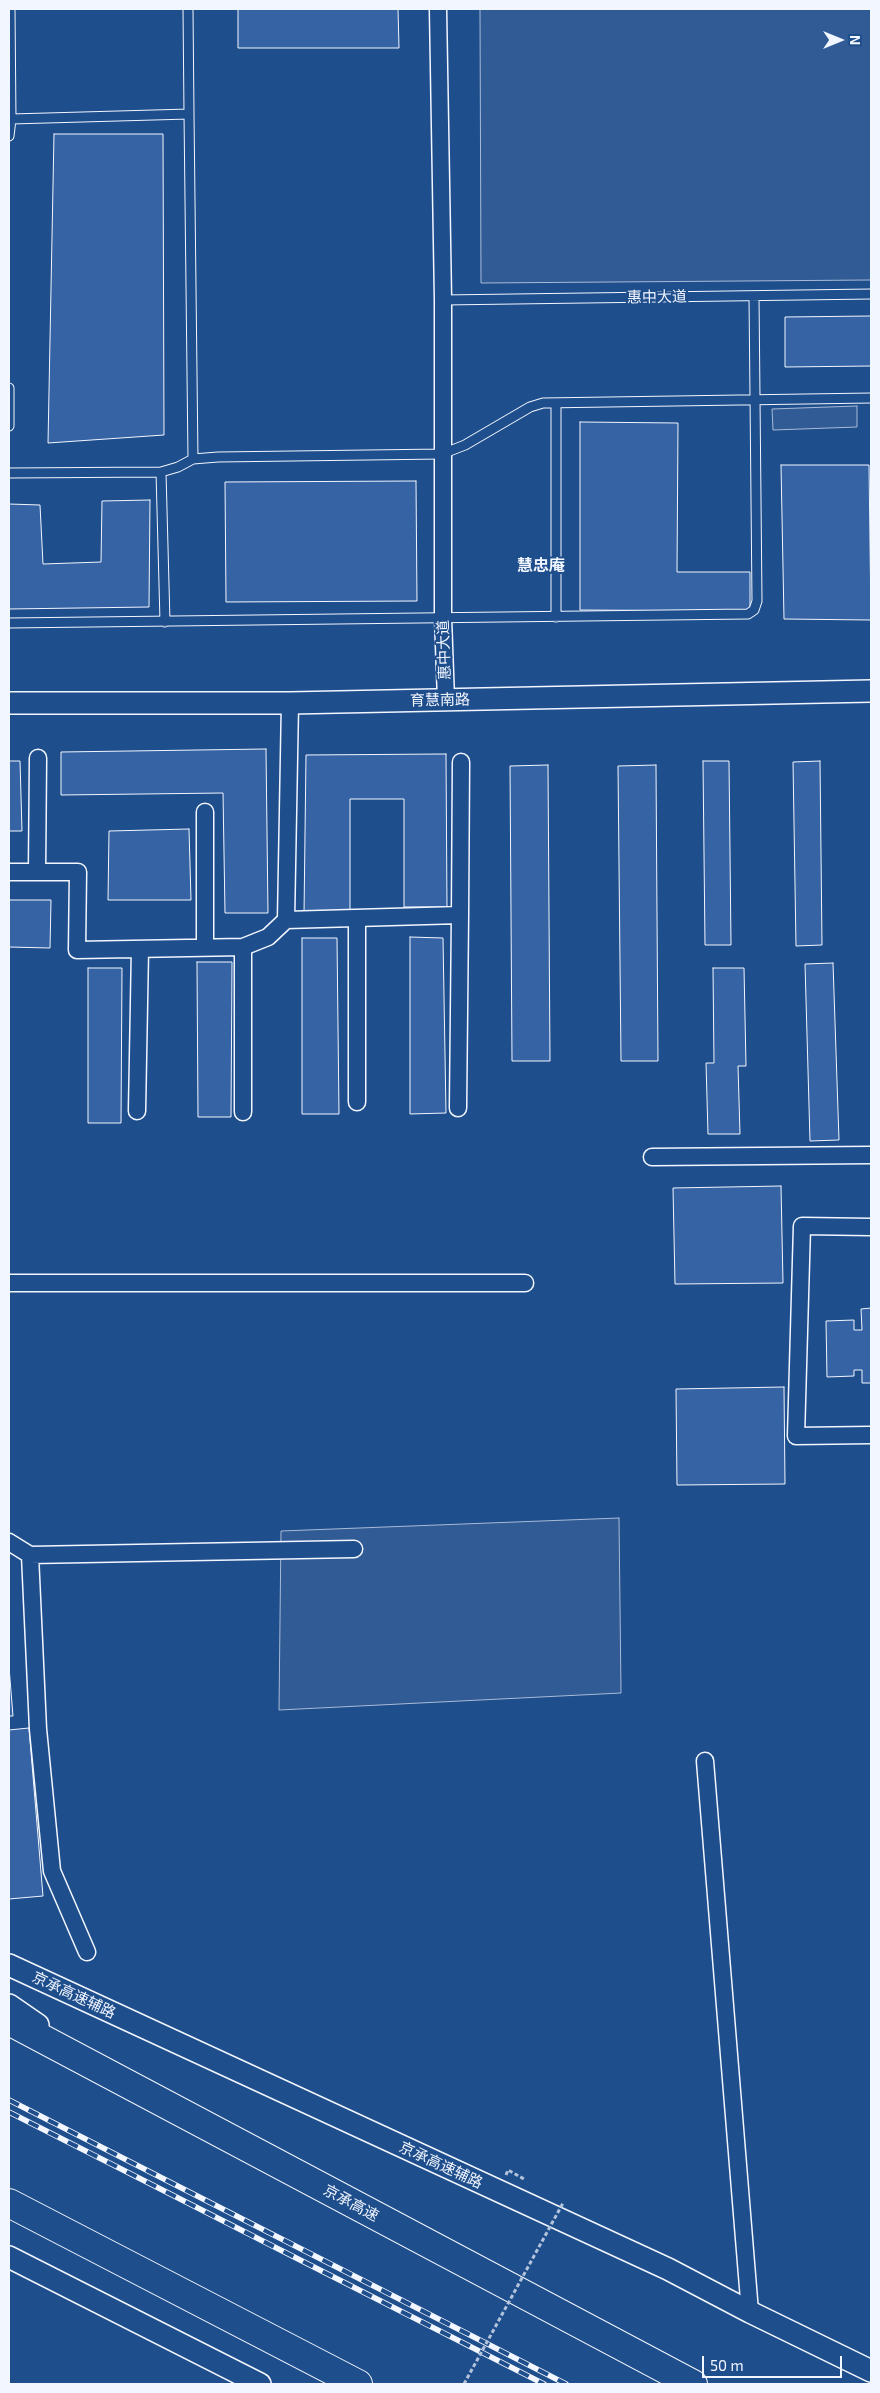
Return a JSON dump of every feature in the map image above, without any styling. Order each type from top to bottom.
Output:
[{"type":"highway","name":"京承高速","points":[[9,2021],[693,2384]]},
{"type":"highway","points":[[9,2203],[358,2384]]},
{"type":"street","name":"惠中大道","points":[[438,9],[443,300],[443,618],[446,700]]},
{"type":"street","name":"育慧南路","points":[[9,703],[290,703],[871,691]]},
{"type":"street","points":[[286,920],[290,703]]},
{"type":"street","points":[[37,872],[38,758]]},
{"type":"street","points":[[458,1108],[460,762]]},
{"type":"street","points":[[205,812],[205,947]]},
{"type":"street","points":[[9,872],[78,872],[77,950],[243,947],[268,937],[286,920],[460,915]]},
{"type":"street","points":[[357,918],[357,1102]]},
{"type":"street","points":[[243,947],[243,1112]]},
{"type":"street","points":[[137,1111],[140,949]]},
{"type":"street","points":[[652,1157],[871,1155]]},
{"type":"street","points":[[871,1227],[802,1226],[796,1436],[871,1435]]},
{"type":"street","points":[[9,1283],[526,1283]]},
{"type":"street","points":[[9,1542],[30,1556],[354,1549]]},
{"type":"street","points":[[30,1556],[38,1730],[52,1871],[87,1952]]},
{"type":"street","points":[[705,1760],[750,2312]]},
{"type":"street","name":"京承高速辅路","points":[[9,1965],[668,2269],[750,2312],[871,2371]]},
{"type":"street","points":[[9,2005],[101,2070]]},
{"type":"street","points":[[9,2257],[260,2384]]},
{"type":"lane","points":[[9,136],[11,118],[10,9]]},
{"type":"lane","points":[[188,9],[193,459]]},
{"type":"lane","points":[[11,118],[189,114]]},
{"type":"lane","name":"惠中大道","points":[[443,300],[871,294]]},
{"type":"lane","points":[[9,623],[748,614],[754,610],[757,601],[754,296]]},
{"type":"lane","points":[[9,388],[9,426]]},
{"type":"lane","points":[[9,473],[161,472],[178,468],[193,459],[442,454],[465,445],[530,408],[543,403],[871,398]]},
{"type":"lane","points":[[556,403],[556,617]]},
{"type":"lane","points":[[161,472],[165,622]]},
{"type":"path","points":[[464,2384],[563,2203]]},
{"type":"shaded area","points":[[480,9],[871,9],[871,280],[481,283]]},
{"type":"shaded area","points":[[857,406],[857,427],[773,430],[772,409]]},
{"type":"shaded area","points":[[619,1518],[621,1693],[279,1710],[281,1531]]},
{"type":"building","points":[[238,9],[398,9],[399,48],[238,48]]},
{"type":"building","points":[[54,134],[163,134],[164,435],[48,443]]},
{"type":"building","points":[[871,316],[871,366],[785,367],[785,317]]},
{"type":"building","points":[[580,422],[678,423],[677,572],[750,572],[750,611],[580,610]]},
{"type":"building","points":[[781,465],[869,465],[871,620],[784,619]]},
{"type":"building","points":[[416,481],[417,601],[226,602],[225,482]]},
{"type":"building","points":[[150,500],[149,607],[9,609],[9,504],[40,505],[43,564],[101,562],[102,501]]},
{"type":"building","points":[[266,749],[268,913],[225,913],[223,793],[61,795],[61,752]]},
{"type":"building","points":[[446,754],[447,907],[404,907],[404,799],[350,799],[350,911],[304,914],[306,755]]},
{"type":"building","points":[[9,761],[20,761],[22,831],[9,831]]},
{"type":"building","points":[[703,761],[729,761],[731,945],[705,945]]},
{"type":"building","points":[[820,761],[822,945],[796,946],[793,762]]},
{"type":"building","points":[[548,765],[550,1061],[512,1061],[510,766]]},
{"type":"building","points":[[656,765],[658,1061],[621,1061],[618,766]]},
{"type":"building","points":[[189,829],[191,900],[108,900],[109,831]]},
{"type":"building","points":[[9,900],[51,900],[50,948],[9,947]]},
{"type":"building","points":[[410,937],[443,938],[446,1113],[410,1114]]},
{"type":"building","points":[[302,938],[337,938],[339,1114],[302,1114]]},
{"type":"building","points":[[197,962],[232,962],[231,1117],[198,1117]]},
{"type":"building","points":[[833,963],[839,1140],[810,1141],[805,964]]},
{"type":"building","points":[[88,968],[122,968],[121,1123],[88,1123]]},
{"type":"building","points":[[713,968],[744,968],[746,1066],[738,1066],[740,1134],[708,1134],[706,1063],[714,1063]]},
{"type":"building","points":[[781,1186],[783,1283],[675,1284],[673,1188]]},
{"type":"building","points":[[871,1308],[871,1383],[862,1383],[862,1370],[854,1370],[854,1376],[827,1377],[826,1321],[854,1320],[854,1330],[862,1330],[861,1309]]},
{"type":"building","points":[[784,1387],[785,1484],[677,1485],[676,1389]]},
{"type":"building","points":[[9,1667],[13,1716],[9,1716]]},
{"type":"building","points":[[29,1728],[43,1896],[9,1899],[9,1730]]},
{"type":"railway","points":[[9,2100],[566,2384]]},
{"type":"railway","points":[[9,2112],[544,2384]]},
{"type":"district","name":"慧忠庵","points":[[541,566]]}]
